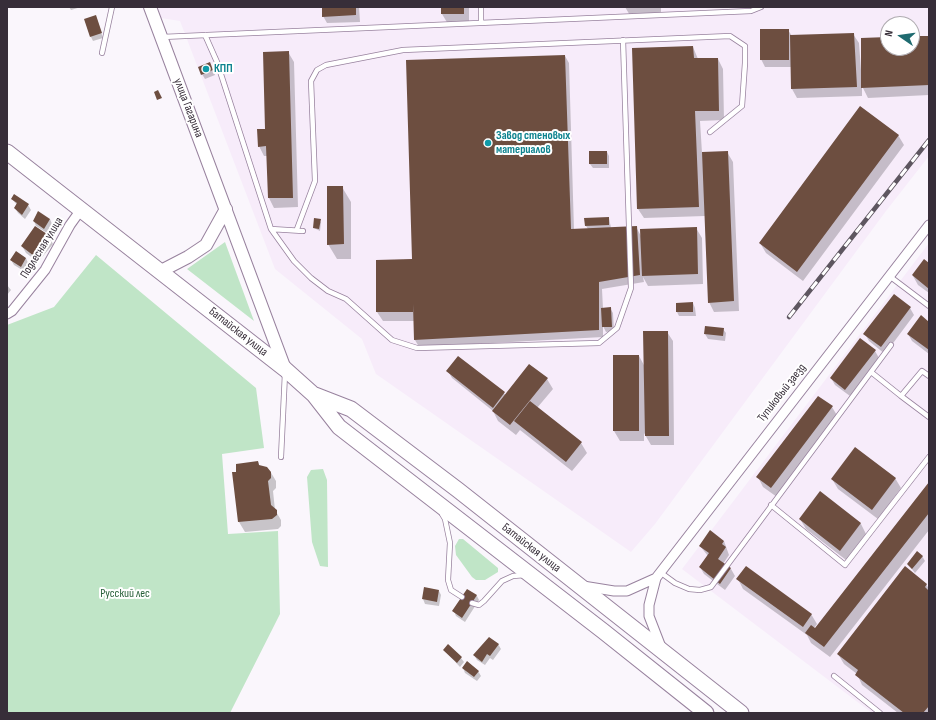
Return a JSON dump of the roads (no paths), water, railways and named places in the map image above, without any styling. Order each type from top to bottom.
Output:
[{"type":"highway","points":[[7,152],[80,211]]},
{"type":"highway","name":"Батайская улица","points":[[80,211],[161,271],[285,369],[314,394],[339,427],[431,497],[706,713]]},
{"type":"highway","name":"Батайская улица","points":[[314,394],[351,409],[741,713]]},
{"type":"main road","name":"улица Гагарина","points":[[150,7],[285,369]]},
{"type":"main road","points":[[161,271],[188,257],[206,245],[226,209]]},
{"type":"street","name":"Подлесная улица","points":[[7,314],[12,311],[45,270],[70,225],[80,211]]},
{"type":"street","name":"Тупиковый заезд","points":[[658,575],[888,275],[929,224]]},
{"type":"street","points":[[580,586],[614,591],[627,591],[658,575]]},
{"type":"street","points":[[658,575],[649,606],[649,616],[663,651]]},
{"type":"lane","points":[[102,53],[112,7]]},
{"type":"lane","points":[[481,7],[481,23]]},
{"type":"lane","points":[[162,37],[751,11],[761,7]]},
{"type":"lane","points":[[205,35],[217,62],[271,229],[294,261],[311,278],[328,291],[346,299],[392,340],[417,348],[599,343],[616,328],[631,288],[623,40]]},
{"type":"lane","points":[[297,229],[315,181],[311,81],[317,70],[326,65],[403,50],[730,36],[745,46],[742,106],[710,132]]},
{"type":"lane","points":[[271,229],[297,229],[303,231]]},
{"type":"lane","points":[[888,275],[929,306]]},
{"type":"lane","points":[[658,575],[688,589],[700,590],[711,587],[771,504],[891,345]]},
{"type":"lane","points":[[281,457],[285,369]]},
{"type":"lane","points":[[901,396],[922,371],[929,376]]},
{"type":"lane","points":[[871,372],[929,417]]},
{"type":"lane","points":[[771,504],[845,565],[929,457]]},
{"type":"lane","points":[[431,497],[445,519],[450,543],[448,580],[451,590],[462,597]]},
{"type":"lane","points":[[472,603],[479,605],[502,582],[513,576],[530,575]]},
{"type":"lane","points":[[834,676],[880,713]]},
{"type":"railway","points":[[789,317],[929,140]]},
{"type":"place","name":"КПП","points":[[206,69]]},
{"type":"place","name":"Завод стеновых материалов","points":[[488,143]]},
{"type":"park label","name":"Русский лес","points":[[125,594]]}]
